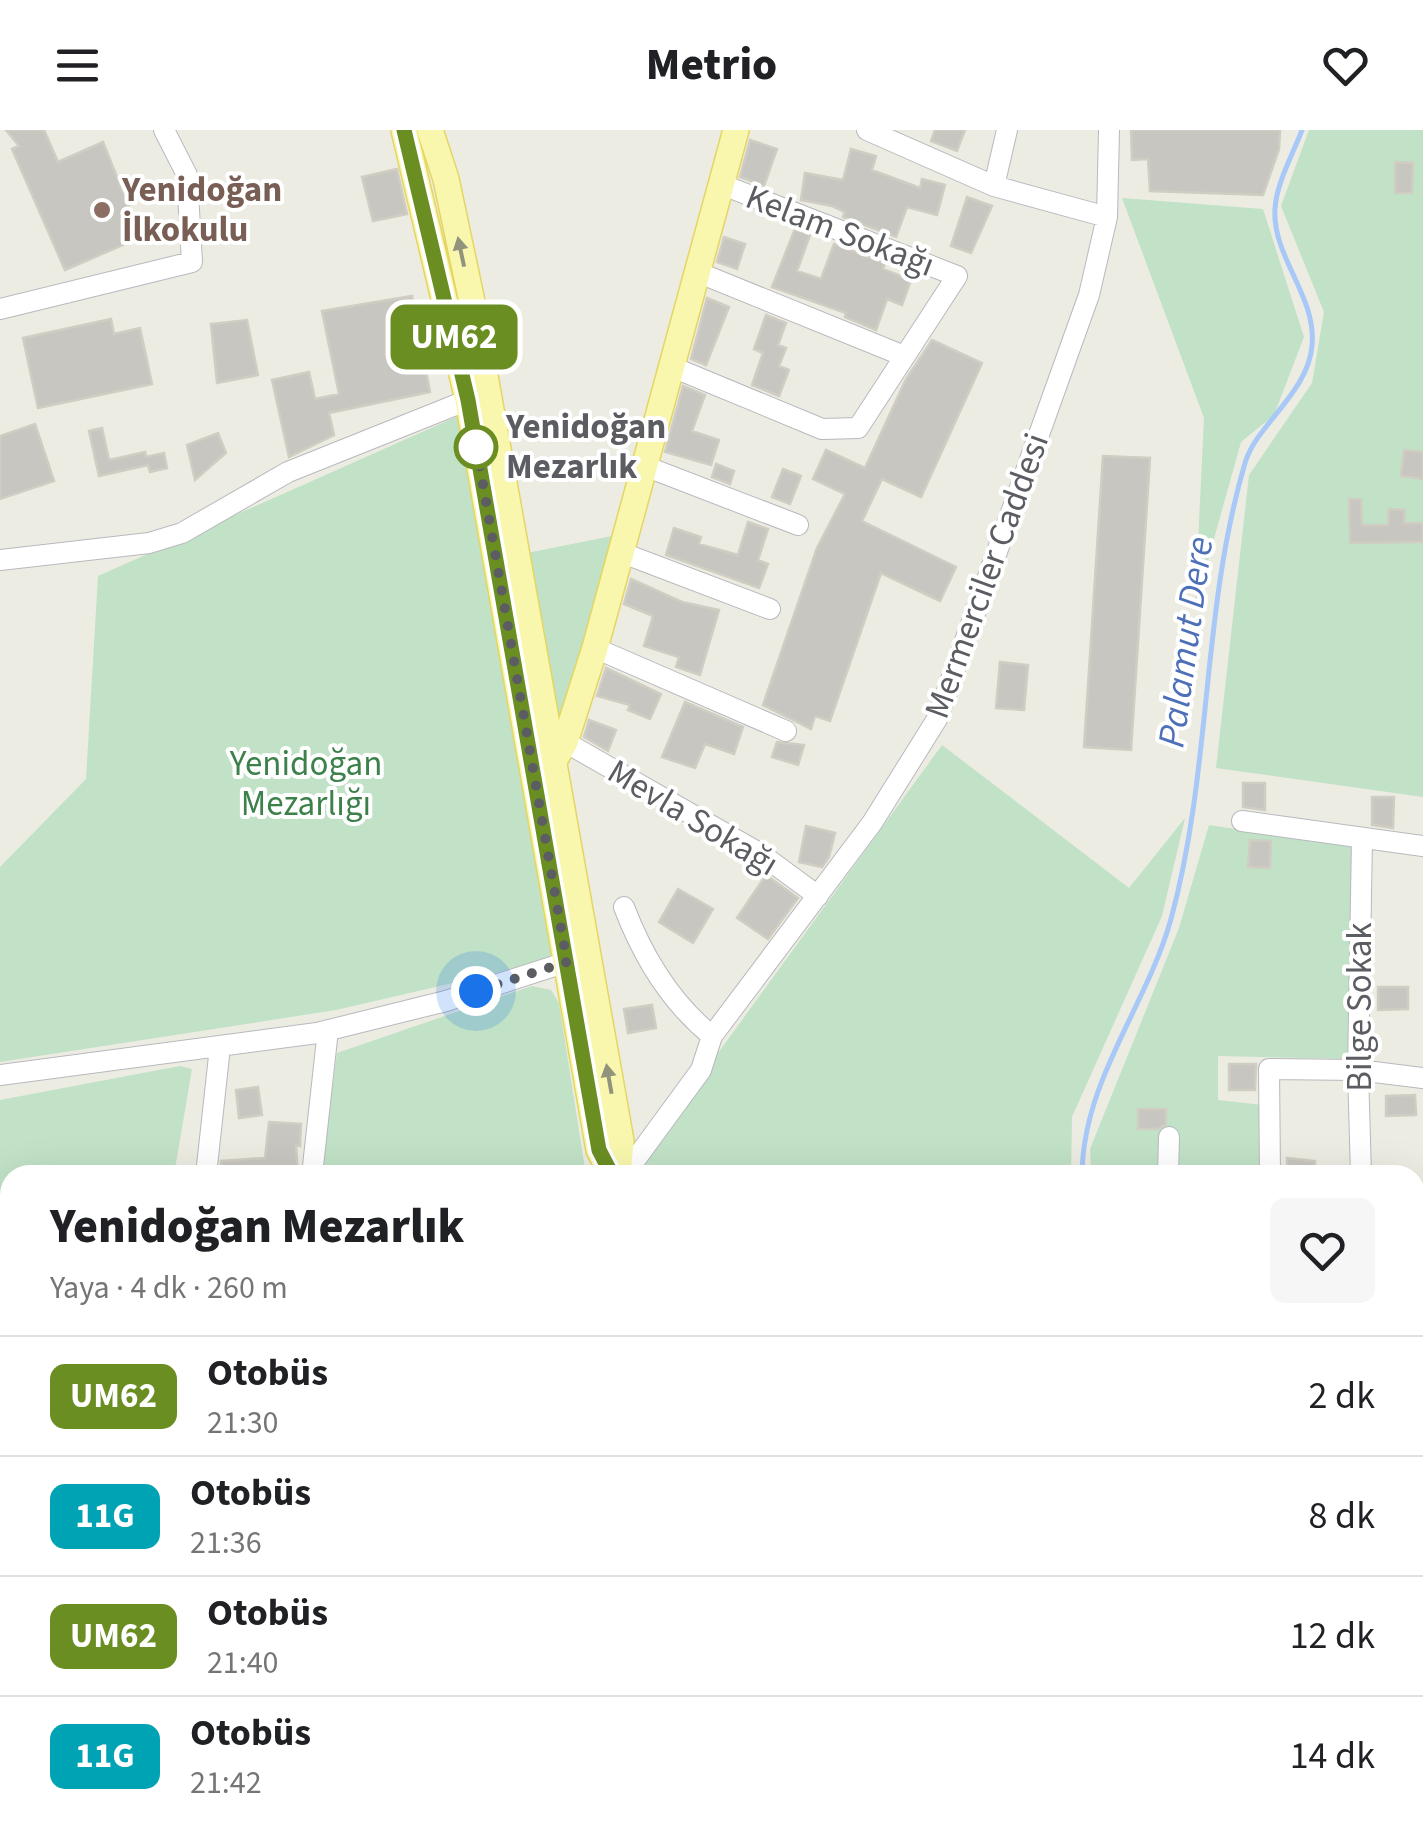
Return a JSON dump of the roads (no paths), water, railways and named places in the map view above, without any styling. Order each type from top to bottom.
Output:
[{"type":"main road","points":[[404,130],[551,756]]},
{"type":"main road","points":[[430,130],[446,179],[470,297],[551,756],[599,1150],[610,1165]]},
{"type":"main road","points":[[551,756],[596,648],[642,465],[736,130]]},
{"type":"street","points":[[0,309],[192,262],[187,175],[164,130]]},
{"type":"street","points":[[866,130],[994,186],[1107,216]]},
{"type":"street","points":[[994,186],[1006,130]]},
{"type":"street","name":"Mermerciler Caddesi","points":[[626,1165],[700,1070],[712,1036],[818,896],[936,720],[1089,294],[1107,216],[1109,130]]},
{"type":"street","name":"Kelam Sokağı","points":[[723,185],[957,276],[904,356]]},
{"type":"street","points":[[670,366],[822,428],[858,428],[904,356],[697,272]]},
{"type":"street","points":[[0,560],[149,542],[182,533],[288,472],[468,400]]},
{"type":"street","points":[[642,465],[798,525]]},
{"type":"street","points":[[620,552],[770,609]]},
{"type":"street","points":[[596,648],[786,731]]},
{"type":"street","name":"Mevla Sokağı","points":[[551,756],[761,854],[818,896]]},
{"type":"street","points":[[1242,821],[1423,846]]},
{"type":"street","name":"Bilge Sokak","points":[[1361,1165],[1358,1070],[1362,839]]},
{"type":"street","points":[[624,908],[659,978],[686,1015],[712,1036]]},
{"type":"street","points":[[0,1075],[328,1030],[578,962]]},
{"type":"street","points":[[313,1165],[328,1030]]},
{"type":"street","points":[[207,1165],[220,1047]]},
{"type":"street","points":[[1270,1165],[1269,1069],[1358,1070],[1423,1078]]},
{"type":"street","points":[[1169,1165],[1170,1138]]},
{"type":"waterway","name":"Palamut Dere","points":[[1083,1165],[1085,1140],[1104,1076],[1147,983],[1171,919],[1194,805],[1221,576],[1245,463],[1260,435],[1301,379],[1312,346],[1308,310],[1280,244],[1275,209],[1282,179],[1302,130]]},
{"type":"place","name":"Yenidoğan İlkokulu","points":[[102,210]]},
{"type":"place","name":"Yenidoğan Mezarlık","points":[[476,447]]},
{"type":"park label","name":"Yenidoğan Mezarlığı","points":[[306,784]]}]
